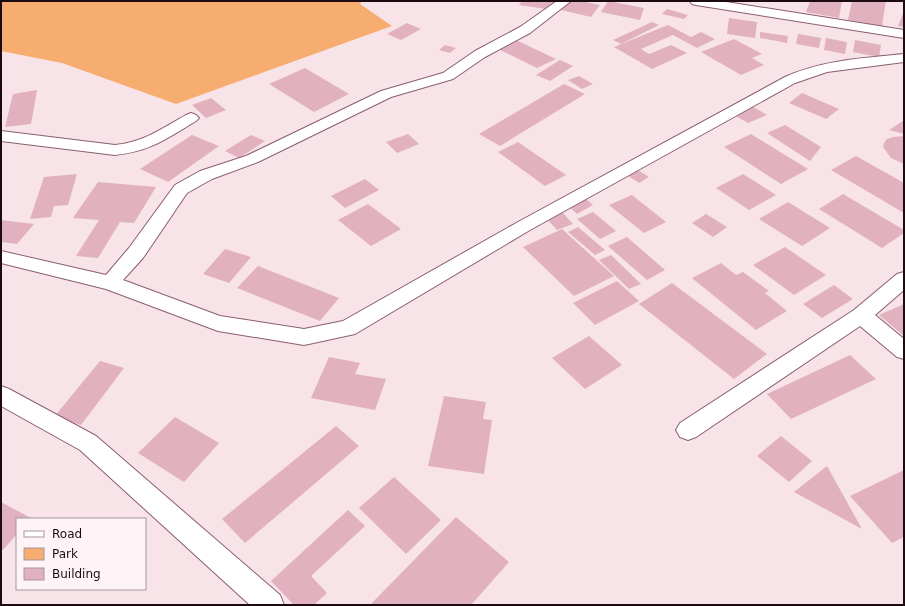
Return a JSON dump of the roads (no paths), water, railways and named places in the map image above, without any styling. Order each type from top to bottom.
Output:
[{"type":"street","points":[[110,283],[136,253],[181,189],[196,179],[236,166],[259,156],[386,94],[448,76],[480,54],[525,30],[565,1]]},
{"type":"street","points":[[696,1],[904,34]]},
{"type":"street","points":[[1,257],[110,283],[218,323],[304,337],[348,328],[524,226],[785,82],[804,74],[824,69],[904,58]]},
{"type":"street","points":[[1,136],[115,150],[133,148],[148,143],[191,118]]},
{"type":"street","points":[[688,430],[861,315],[904,279]]},
{"type":"street","points":[[861,315],[904,351]]},
{"type":"street","points":[[1,395],[88,443],[270,605]]}]
